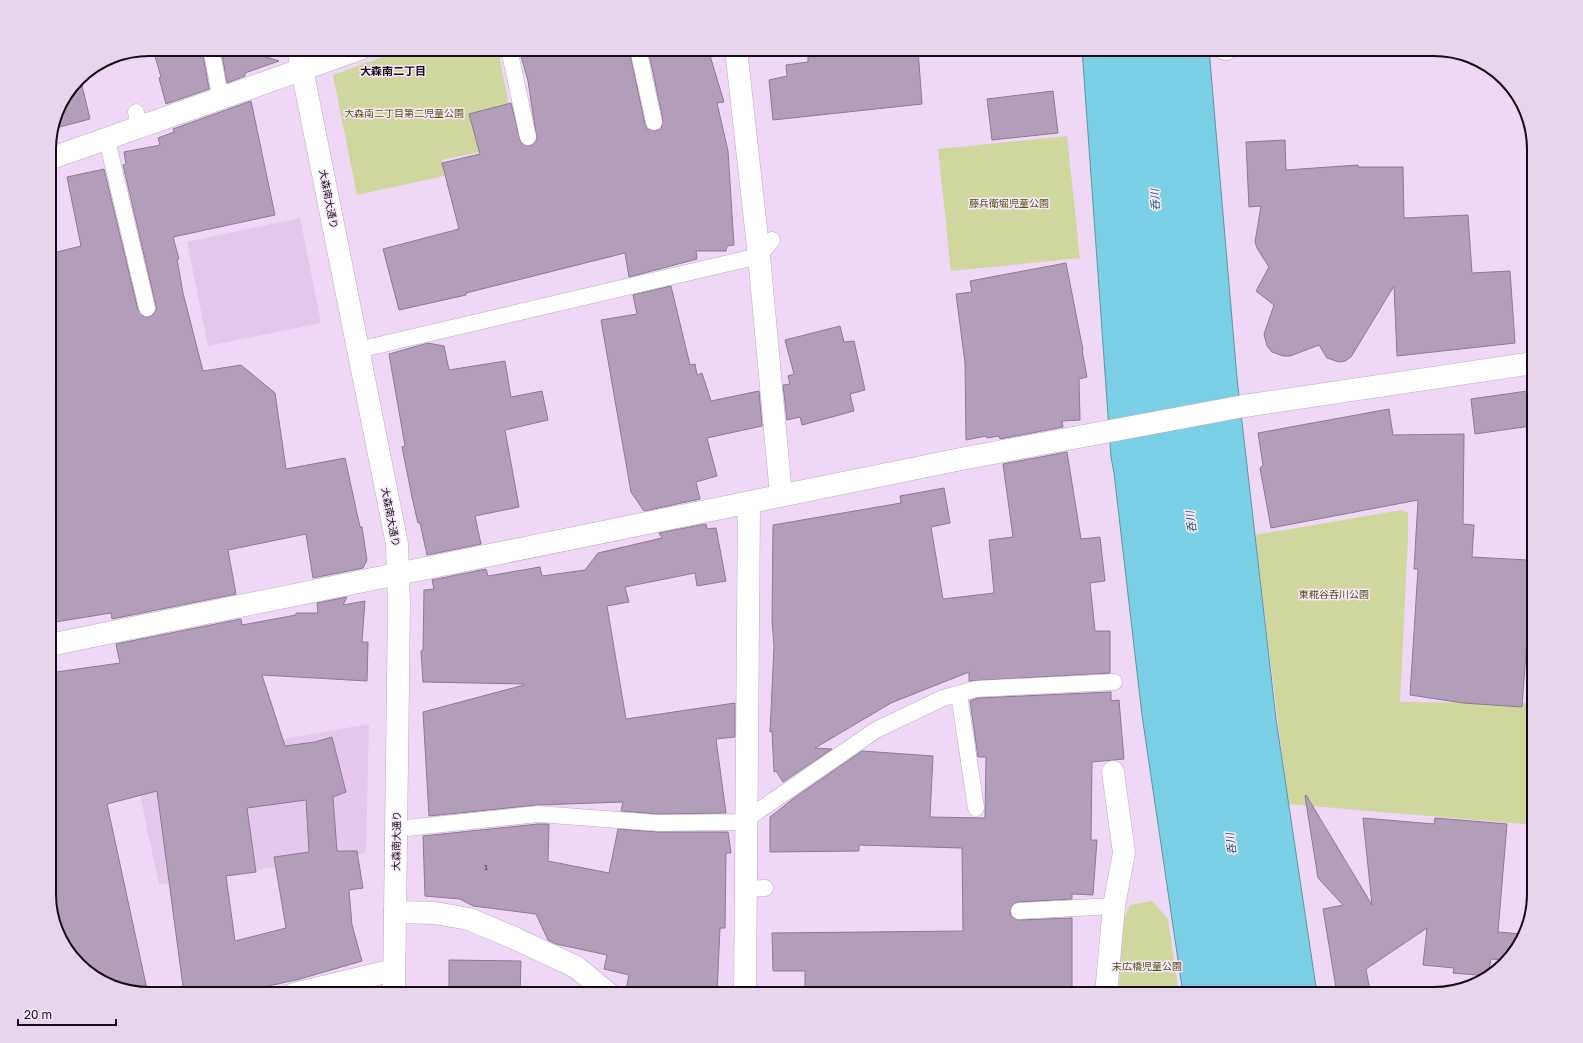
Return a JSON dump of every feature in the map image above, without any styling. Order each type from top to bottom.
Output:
[{"type":"street","points":[[56,157],[107,140],[138,120],[221,99],[301,59],[319,56]]},
{"type":"street","points":[[737,56],[765,248],[781,495]]},
{"type":"street","name":"大森南大通り","points":[[301,59],[397,544],[399,573],[394,987]]},
{"type":"street","points":[[56,644],[781,495],[1104,432],[1244,406],[1527,364]]},
{"type":"street","points":[[746,987],[756,889],[748,818],[749,502]]},
{"type":"street","points":[[1107,987],[1114,906],[1124,853],[1113,772]]},
{"type":"street","points":[[395,912],[435,913],[469,919],[512,936],[576,967],[600,987]]},
{"type":"street","points":[[323,987],[394,970]]},
{"type":"lane","points":[[212,56],[221,99]]},
{"type":"lane","points":[[511,56],[528,137]]},
{"type":"lane","points":[[640,56],[654,122]]},
{"type":"lane","points":[[107,140],[146,308]]},
{"type":"lane","points":[[358,350],[765,248]]},
{"type":"lane","points":[[396,829],[538,814],[658,823],[738,822],[748,818],[876,730],[943,698],[976,689],[1114,682]]},
{"type":"lane","points":[[959,694],[976,808]]},
{"type":"lane","points":[[1019,911],[1114,906]]},
{"type":"shaded area","points":[[300,218],[321,323],[208,346],[187,242]]},
{"type":"shaded area","points":[[369,724],[366,853],[159,885],[139,790],[236,747]]},
{"type":"green space","name":"大森南二丁目第二児童公園","points":[[385,56],[499,56],[514,132],[503,147],[442,160],[444,176],[357,195],[333,75]]},
{"type":"green space","name":"藤兵衛堀児童公園","points":[[1067,136],[1080,258],[951,271],[938,149]]},
{"type":"green space","name":"東糀谷呑川公園","points":[[1401,510],[1408,513],[1400,702],[1527,703],[1527,824],[1288,804],[1255,535]]},
{"type":"green space","name":"末広橋児童公園","points":[[1152,901],[1168,919],[1178,987],[1119,987],[1122,924],[1130,905]]},
{"type":"water","name":"呑川","points":[[1082,56],[1210,56],[1237,378],[1276,719],[1316,987],[1182,987],[1142,715],[1111,457]]},
{"type":"building","points":[[155,56],[203,56],[209,89],[166,104],[159,78],[161,77]]},
{"type":"building","points":[[222,56],[263,56],[279,61],[245,73],[245,76],[227,83]]},
{"type":"building","points":[[521,56],[630,56],[645,124],[647,129],[656,131],[661,129],[663,120],[649,56],[710,56],[724,102],[717,103],[728,151],[734,245],[727,246],[726,251],[696,251],[697,259],[629,277],[625,253],[466,293],[466,295],[399,310],[383,249],[459,229],[442,163],[480,154],[469,114],[511,103],[521,143],[530,146],[537,140],[528,81]]},
{"type":"building","points":[[808,56],[919,56],[922,104],[773,120],[769,80],[787,76],[786,65],[808,62]]},
{"type":"building","points":[[82,84],[90,119],[59,127],[68,103]]},
{"type":"building","points":[[1053,91],[1058,133],[992,140],[987,99]]},
{"type":"building","points":[[251,101],[275,215],[173,237],[179,259],[177,259],[183,293],[203,371],[241,365],[275,393],[286,469],[345,458],[360,527],[362,527],[367,560],[363,568],[313,578],[306,534],[228,550],[236,594],[112,619],[111,613],[56,622],[56,252],[81,246],[67,177],[104,169],[138,310],[144,317],[150,317],[156,311],[156,306],[123,165],[126,164],[124,152],[160,145],[158,138],[174,132],[173,129]]},
{"type":"building","points":[[1285,140],[1286,170],[1358,165],[1358,167],[1403,167],[1404,218],[1468,215],[1472,273],[1510,271],[1515,343],[1397,356],[1394,286],[1351,357],[1345,361],[1339,362],[1327,358],[1319,345],[1290,356],[1283,356],[1272,352],[1267,346],[1264,334],[1274,305],[1256,291],[1269,267],[1255,242],[1261,206],[1249,207],[1246,142]]},
{"type":"building","points":[[1066,263],[1087,377],[1079,379],[1080,420],[1062,421],[1063,427],[1000,439],[999,436],[987,438],[986,436],[966,440],[965,363],[956,294],[972,292],[970,281]]},
{"type":"building","points":[[671,286],[690,365],[695,364],[697,375],[702,373],[711,401],[759,391],[762,426],[707,438],[717,476],[696,482],[700,499],[644,511],[631,492],[601,320],[637,314],[633,295]]},
{"type":"building","points":[[840,326],[844,342],[854,341],[865,390],[850,394],[854,411],[802,425],[800,417],[787,420],[783,385],[790,384],[788,376],[794,374],[785,340]]},
{"type":"building","points":[[428,343],[444,346],[449,370],[505,361],[511,397],[542,391],[548,420],[505,430],[519,507],[475,516],[481,544],[427,555],[420,523],[418,523],[402,447],[405,446],[389,354]]},
{"type":"building","points":[[1527,391],[1527,427],[1475,434],[1471,399]]},
{"type":"building","points":[[1389,409],[1393,435],[1464,434],[1463,524],[1474,525],[1472,557],[1527,560],[1527,638],[1522,707],[1463,703],[1410,695],[1418,569],[1414,569],[1418,500],[1271,528],[1260,468],[1263,465],[1258,433]]},
{"type":"building","points":[[1067,452],[1081,539],[1100,537],[1105,581],[1090,583],[1095,631],[1110,631],[1110,673],[969,681],[969,672],[891,703],[815,748],[832,749],[783,782],[776,771],[774,772],[772,731],[770,732],[774,646],[772,621],[773,525],[901,503],[900,496],[944,488],[950,523],[931,527],[943,599],[994,593],[989,540],[1013,537],[1003,464]]},
{"type":"building","points":[[706,524],[707,529],[716,528],[726,581],[697,586],[695,573],[625,587],[629,602],[607,606],[626,719],[735,703],[735,737],[716,739],[726,813],[658,814],[621,811],[623,802],[537,805],[429,816],[423,712],[524,685],[423,682],[421,651],[423,650],[424,590],[434,589],[432,580],[486,569],[488,576],[540,567],[542,576],[585,570],[598,553],[662,538],[659,533]]},
{"type":"building","points":[[347,597],[343,605],[365,601],[362,642],[368,642],[367,681],[262,675],[285,746],[315,742],[332,737],[346,792],[333,797],[337,851],[357,851],[363,888],[349,890],[352,925],[362,961],[300,979],[264,987],[183,987],[157,791],[107,804],[146,987],[125,984],[97,971],[75,951],[68,940],[59,918],[56,900],[56,672],[120,663],[116,644],[241,619],[242,625],[296,615],[296,613],[318,613],[317,603]],"holes":[[[306,800],[309,852],[274,857],[286,928],[235,941],[226,876],[256,872],[247,808]]]},
{"type":"building","points":[[1111,692],[1111,701],[1119,700],[1124,759],[1092,762],[1091,840],[1097,840],[1093,895],[1072,894],[1072,899],[1018,902],[1014,903],[1010,911],[1011,916],[1019,920],[1072,918],[1072,987],[805,987],[805,971],[773,971],[772,933],[963,931],[962,848],[859,845],[859,851],[770,852],[770,817],[794,798],[862,751],[933,756],[930,817],[985,818],[986,757],[978,757],[970,701],[978,698]]},
{"type":"building","points":[[1306,795],[1372,905],[1363,818],[1434,824],[1435,818],[1507,824],[1498,932],[1518,934],[1511,946],[1500,960],[1491,959],[1489,969],[1479,975],[1453,973],[1454,968],[1423,965],[1427,928],[1366,969],[1369,987],[1336,987],[1323,909],[1343,905],[1318,878]]},
{"type":"building","points":[[549,824],[548,861],[609,873],[618,829],[658,832],[728,832],[731,853],[726,853],[725,928],[720,928],[717,987],[626,987],[629,975],[604,969],[607,955],[556,944],[548,940],[536,914],[473,906],[460,899],[425,896],[423,836]]},
{"type":"building","points":[[449,960],[521,961],[520,987],[449,987]]},
{"type":"district","name":"大森南二丁目","points":[[393,71]]}]
